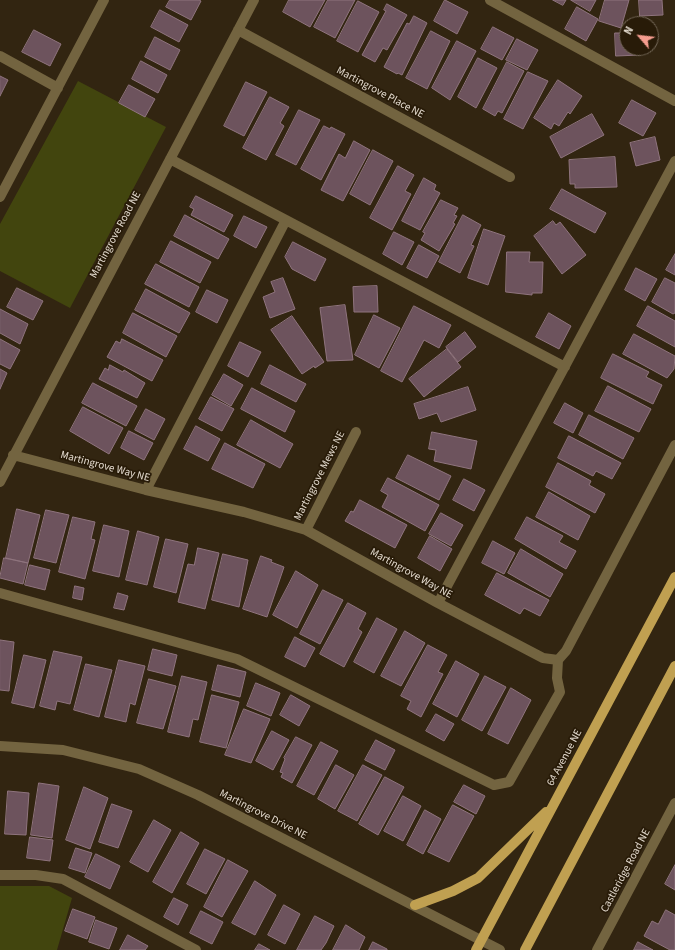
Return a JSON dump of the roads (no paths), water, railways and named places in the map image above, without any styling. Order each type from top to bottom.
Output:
[{"type":"main road","name":"64 Avenue NE","points":[[476,950],[675,577]]},
{"type":"main road","points":[[525,950],[675,666]]},
{"type":"main road","points":[[415,905],[453,891],[478,878],[554,805]]},
{"type":"street","points":[[0,197],[104,0]]},
{"type":"street","name":"Martingrove Road NE","points":[[0,482],[254,0]]},
{"type":"street","points":[[490,0],[675,101]]},
{"type":"street","name":"Martingrove Place NE","points":[[238,30],[510,177]]},
{"type":"street","points":[[0,56],[58,88]]},
{"type":"street","points":[[170,159],[565,366]]},
{"type":"street","points":[[438,603],[675,162]]},
{"type":"street","points":[[146,490],[286,220]]},
{"type":"street","name":"Martingrove Mews NE","points":[[306,530],[356,432]]},
{"type":"street","points":[[0,593],[237,659],[494,785],[509,782],[560,692],[557,678],[558,660],[566,651],[675,445]]},
{"type":"street","name":"Martingrove Way NE","points":[[13,455],[146,490],[244,512],[306,530],[438,603],[543,658],[558,660]]},
{"type":"street","name":"Martingrove Drive NE","points":[[0,746],[62,750],[139,770],[198,795],[415,905],[500,950]]},
{"type":"street","name":"Castleridge Road NE","points":[[597,950],[675,802]]},
{"type":"street","points":[[0,875],[36,874],[63,879],[196,950]]}]
